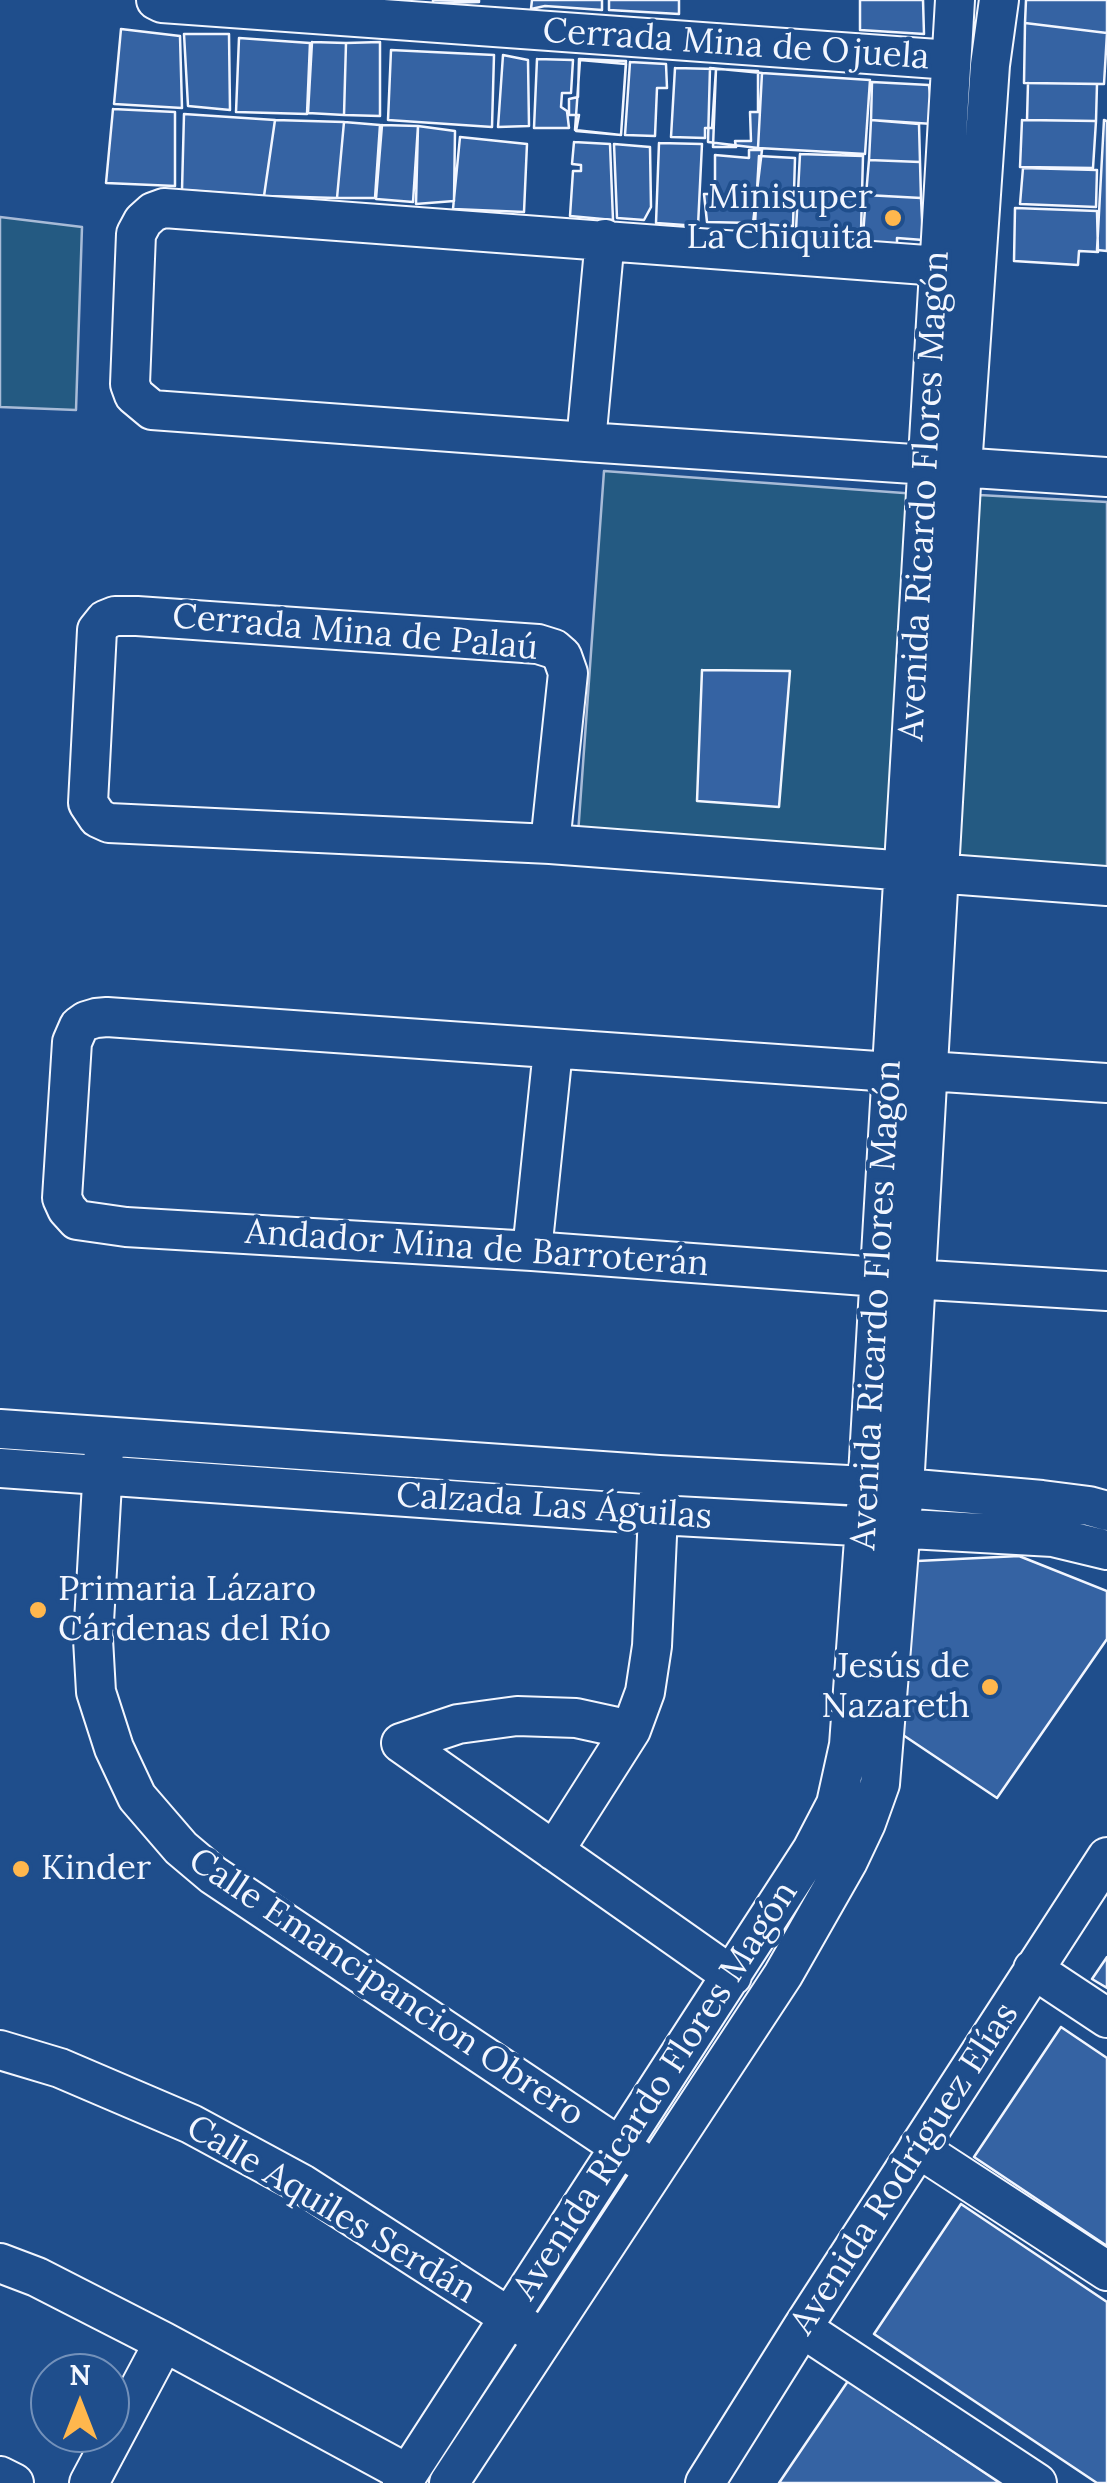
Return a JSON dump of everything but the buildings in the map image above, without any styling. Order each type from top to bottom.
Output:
[{"type":"street","name":"Avenida Ricardo Flores Magón","points":[[945,466],[939,266],[955,0]]},
{"type":"street","name":"Avenida Ricardo Flores Magón","points":[[405,2479],[732,1976],[812,1850],[836,1804],[883,1527],[904,1488],[916,1280],[910,1071],[945,466],[999,0]]},
{"type":"street","name":"Cerrada Mina de Ojuela","points":[[159,2],[951,60]]},
{"type":"street","points":[[939,266],[164,208],[153,212],[136,234],[130,384],[134,395],[152,410],[1107,476]]},
{"type":"street","points":[[586,442],[605,239]]},
{"type":"street","name":"Cerrada Mina de Palaú","points":[[115,616],[137,616],[538,644],[554,649],[562,656],[568,674],[550,844],[120,824],[98,818],[88,803],[97,630],[115,616]]},
{"type":"street","points":[[550,844],[1107,886]]},
{"type":"street","name":"Andador Mina de Barroterán","points":[[554,1050],[107,1017],[86,1020],[72,1042],[62,1198],[77,1220],[126,1227],[1107,1292]]},
{"type":"street","points":[[532,1251],[554,1050],[1107,1083]]},
{"type":"street","name":"Avenida Ricardo Flores Magón","points":[[449,2483],[783,1975],[848,1861],[880,1784],[883,1527],[867,1486],[879,1277],[910,1071]]},
{"type":"street","name":"Calzada Las Águilas","points":[[0,1429],[904,1488],[1042,1500],[1107,1511]]},
{"type":"street","name":"Calle Emancipancion Obrero","points":[[106,1437],[93,1639],[96,1692],[114,1748],[137,1797],[180,1848],[213,1875],[655,2170]]},
{"type":"street","name":"Calzada Las Águilas","points":[[0,1468],[659,1515],[1052,1537],[1107,1550]]},
{"type":"street","points":[[554,1850],[631,1730],[644,1692],[652,1646],[659,1475]]},
{"type":"street","points":[[631,1730],[576,1718],[517,1716],[458,1724],[400,1743],[732,1976]]},
{"type":"street","name":"Avenida Rodríguez Elías","points":[[705,2483],[1107,1857]]},
{"type":"street","points":[[1033,1969],[1107,2018]]},
{"type":"street","name":"Calle Aquiles Serdán","points":[[0,2050],[60,2068],[191,2124],[302,2184],[543,2340]]},
{"type":"street","points":[[918,2148],[1107,2271]]},
{"type":"street","points":[[0,2263],[38,2277],[164,2342],[405,2479]]},
{"type":"street","points":[[802,2328],[1037,2483]]},
{"type":"street","points":[[90,2483],[164,2342]]},
{"type":"street","points":[[0,2476],[14,2483]]},
{"type":"shaded area","points":[[0,217],[82,227],[76,410],[0,407]]},
{"type":"shaded area","points":[[604,471],[917,494],[890,856],[578,834]]},
{"type":"shaded area","points":[[979,495],[1107,502],[1107,876],[957,867]]},
{"type":"place","name":"Minisuper La Chiquita","points":[[893,218]]},
{"type":"place","name":"Primaria Lázaro Cárdenas del Río","points":[[38,1610]]},
{"type":"place","name":"Jesús de Nazareth","points":[[990,1687]]},
{"type":"place","name":"Kinder","points":[[21,1869]]}]
